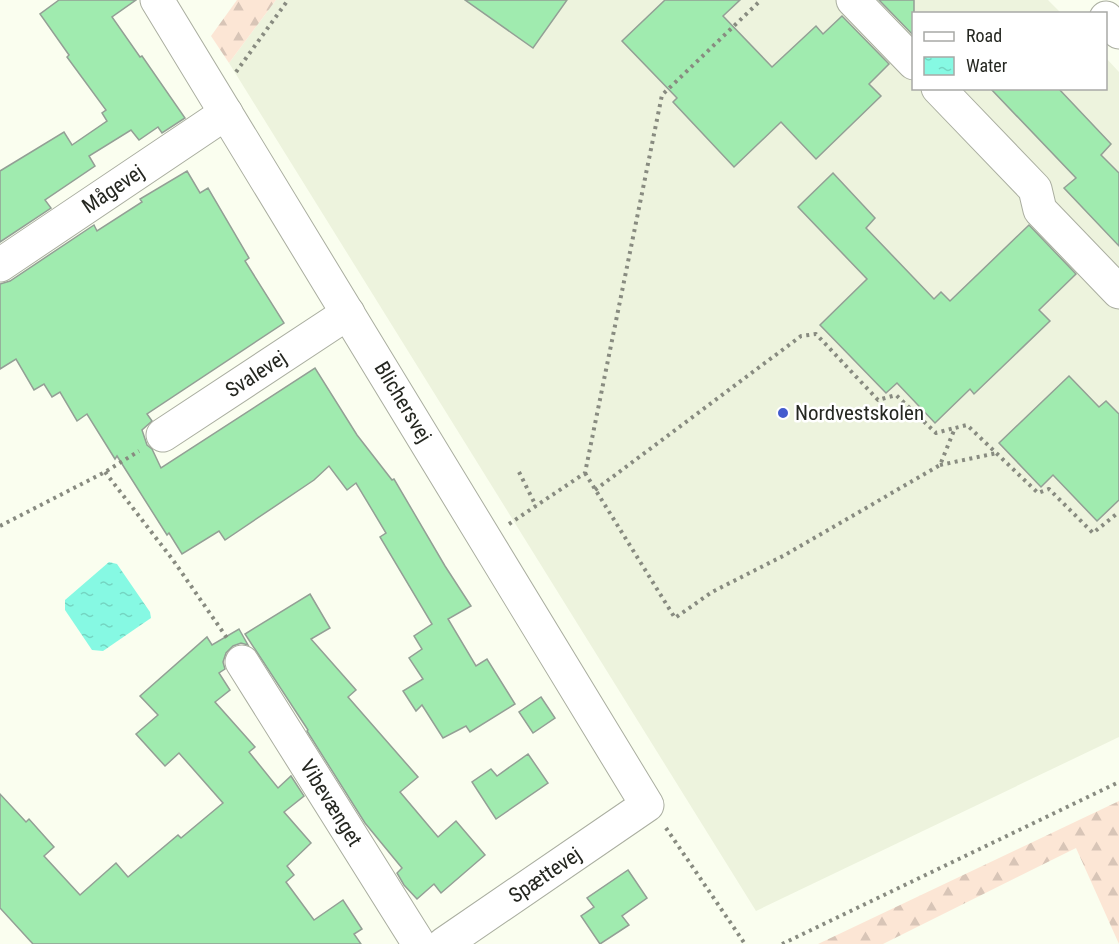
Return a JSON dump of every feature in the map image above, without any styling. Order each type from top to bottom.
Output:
[{"type":"street","name":"Blichersvej","points":[[157,0],[647,805]]},
{"type":"street","points":[[853,0],[912,61]]},
{"type":"street","points":[[1088,0],[1099,12]]},
{"type":"street","points":[[1107,19],[1119,32]]},
{"type":"street","points":[[940,90],[1035,189],[1040,210],[1119,292]]},
{"type":"street","name":"Mågevej","points":[[0,265],[226,113]]},
{"type":"street","name":"Svalevej","points":[[163,435],[348,313]]},
{"type":"street","name":"Vibevænget","points":[[242,662],[419,944]]},
{"type":"street","name":"Spættevej","points":[[444,944],[647,805]]},
{"type":"path","points":[[208,84],[234,75],[288,0]]},
{"type":"path","points":[[761,0],[662,95],[585,473],[675,618],[712,592],[785,555],[940,465],[997,453]]},
{"type":"path","points":[[595,490],[801,336],[816,334],[878,400],[896,395],[936,434],[967,425],[1038,494],[1049,489],[1093,532],[1119,512]]},
{"type":"path","points":[[940,465],[955,428]]},
{"type":"path","points":[[0,526],[105,472],[163,435]]},
{"type":"path","points":[[105,472],[205,605],[242,662]]},
{"type":"path","points":[[519,472],[536,506]]},
{"type":"path","points":[[486,540],[585,473]]},
{"type":"path","points":[[782,944],[1119,782]]},
{"type":"path","points":[[647,805],[664,825],[745,944]]},
{"type":"shaded area","name":"Nordvestskolen","points":[[276,0],[1048,0],[1060,12],[912,12],[912,90],[1107,90],[1107,59],[1119,72],[1119,737],[756,911],[229,63]]},
{"type":"green space","points":[[237,0],[276,0],[229,63],[211,36]]},
{"type":"green space","points":[[1119,801],[1119,944],[1076,848],[883,944],[818,944]]},
{"type":"water","points":[[109,562],[117,564],[150,612],[151,618],[103,651],[92,650],[65,610],[65,600]]},
{"type":"building","points":[[59,0],[136,0],[112,17],[185,118],[162,133],[158,127],[139,140],[131,130],[89,156],[95,166],[45,200],[51,208],[0,242],[0,171],[64,132],[72,145],[107,121],[102,113],[106,110],[67,57],[69,55],[40,14]]},
{"type":"building","points":[[465,0],[567,0],[533,48]]},
{"type":"building","points":[[665,0],[740,0],[723,16],[772,67],[816,26],[823,34],[842,16],[889,64],[869,84],[881,96],[816,159],[781,122],[734,167],[673,102],[677,98],[622,41]]},
{"type":"building","points":[[879,0],[914,0],[912,34]]},
{"type":"building","points":[[992,90],[1060,90],[1111,144],[1101,155],[1119,173],[1119,246],[1064,188],[1076,178]]},
{"type":"building","points":[[187,171],[200,193],[208,188],[249,258],[245,261],[284,323],[147,414],[152,421],[142,430],[147,445],[152,449],[161,468],[315,368],[357,435],[392,480],[394,479],[471,606],[448,619],[476,666],[487,659],[515,704],[470,732],[466,726],[443,738],[422,705],[416,711],[403,691],[423,679],[409,658],[422,649],[414,636],[432,624],[380,537],[386,533],[356,483],[347,490],[329,466],[314,480],[225,540],[219,531],[182,554],[169,533],[167,535],[117,456],[115,459],[87,414],[77,421],[60,392],[52,397],[44,384],[34,390],[16,359],[0,369],[0,284],[10,281],[94,225],[97,231],[142,202],[140,199]]},
{"type":"building","points":[[833,173],[875,218],[866,228],[934,299],[941,292],[950,301],[1029,225],[1076,274],[1039,310],[1050,321],[974,394],[970,389],[935,423],[897,383],[886,393],[820,325],[867,279],[798,207]]},
{"type":"building","points":[[1069,376],[1099,407],[1106,401],[1119,414],[1119,500],[1097,521],[1053,475],[1041,487],[999,443]]},
{"type":"building","points":[[310,594],[330,628],[311,639],[356,690],[348,697],[418,777],[400,792],[438,837],[456,821],[485,855],[441,893],[434,884],[417,899],[404,885],[397,873],[402,868],[365,823],[245,634]]},
{"type":"building","points":[[239,629],[248,645],[241,643],[233,646],[226,653],[223,662],[225,669],[219,673],[230,690],[215,702],[255,747],[249,752],[278,788],[291,776],[304,796],[284,812],[311,843],[287,866],[294,875],[286,882],[314,920],[343,900],[362,929],[354,934],[361,944],[33,944],[0,908],[0,794],[26,822],[29,819],[54,847],[44,856],[80,895],[116,863],[128,877],[178,835],[181,838],[223,803],[179,753],[165,766],[136,734],[158,715],[140,696],[207,637],[212,645]]},
{"type":"building","points":[[541,697],[555,718],[533,733],[519,712]]},
{"type":"building","points":[[528,754],[548,783],[496,819],[472,782],[491,769],[497,776]]},
{"type":"building","points":[[628,870],[647,898],[622,916],[629,925],[600,944],[581,916],[594,907],[587,898]]},
{"type":"place","name":"Nordvestskolen","points":[[783,413]]}]
